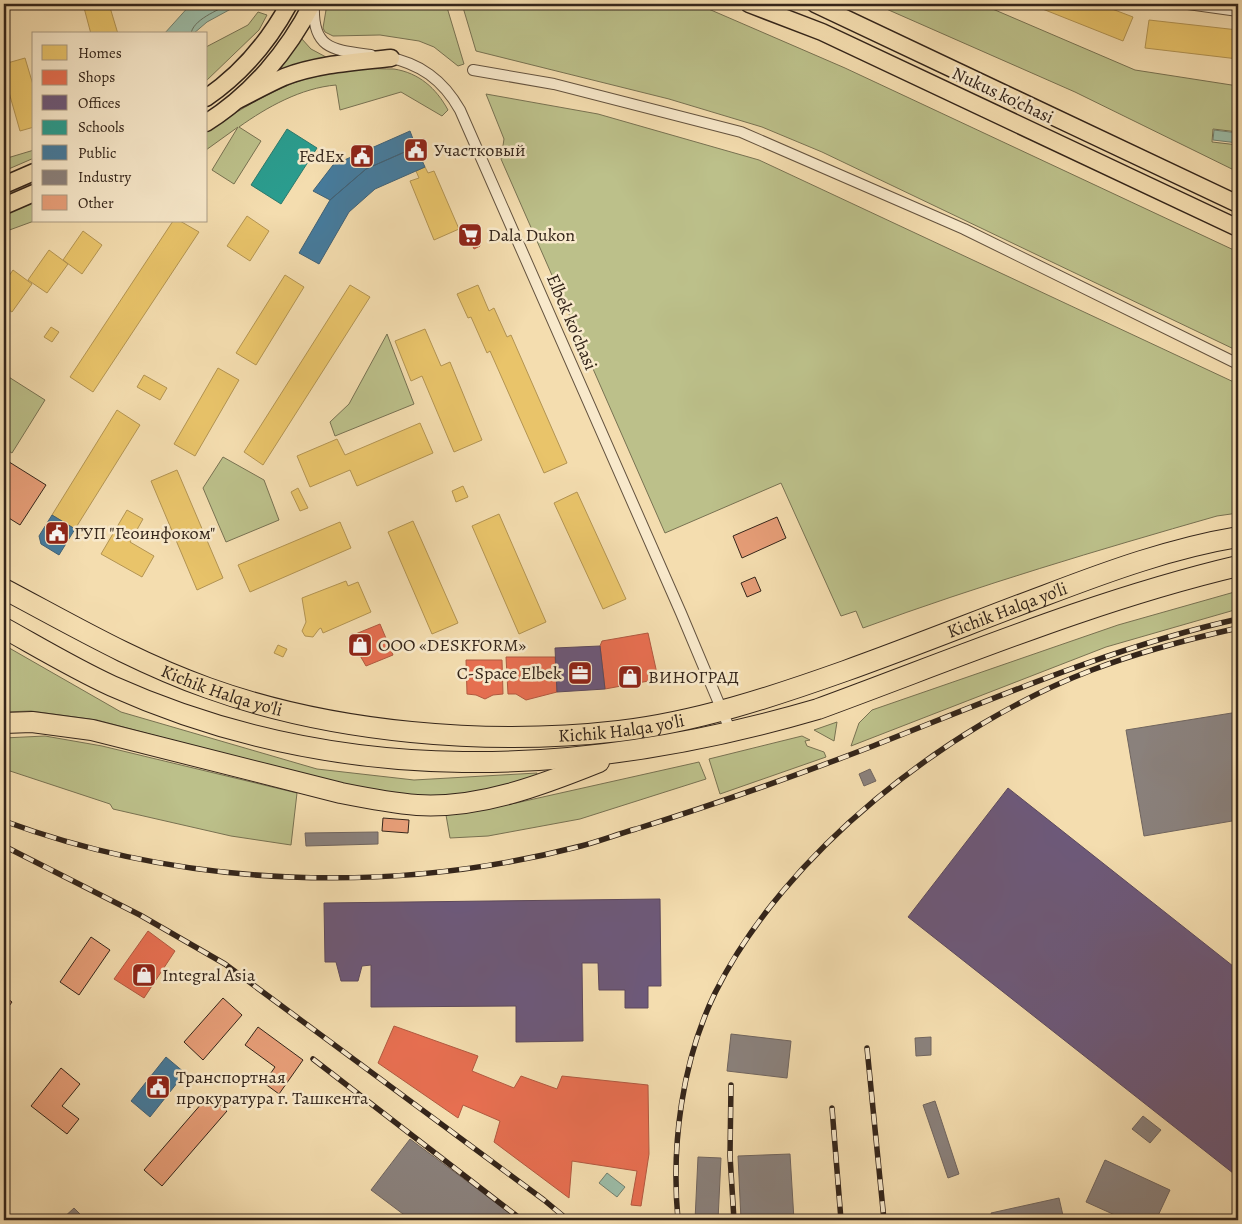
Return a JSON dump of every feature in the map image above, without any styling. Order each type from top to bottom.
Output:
[{"type":"highway","name":"Kichik Halqa yo'li","points":[[4,589],[119,652],[197,684],[279,710],[354,726],[459,734],[568,735],[620,731],[723,710],[848,670],[1092,577],[1166,553],[1238,537]]},
{"type":"highway","name":"Kichik Halqa yo'li","points":[[4,628],[78,669],[141,698],[198,718],[290,744],[366,756],[487,763],[546,761],[626,751],[731,732],[818,709],[1083,610],[1154,588],[1238,566]]},
{"type":"highway","points":[[4,723],[32,722],[71,726],[341,792],[382,801],[418,805],[462,803],[536,787],[626,751]]},
{"type":"main road","points":[[208,96],[246,64],[271,33],[289,4]]},
{"type":"main road","points":[[208,122],[236,101],[261,77],[279,56],[313,4]]},
{"type":"main road","name":"Nukus ko'chasi","points":[[749,4],[822,32],[1238,228]]},
{"type":"main road","name":"Nukus ko'chasi","points":[[815,4],[1238,204]]},
{"type":"main road","points":[[236,101],[284,78],[307,70],[340,63],[391,58]]},
{"type":"main road","points":[[4,185],[32,173]]},
{"type":"main road","points":[[1200,210],[1198,196],[1209,190]]},
{"type":"main road","points":[[4,206],[32,194]]},
{"type":"street","name":"Elbek ko'chasi","points":[[313,4],[315,28],[319,37],[326,45],[346,52],[391,58],[414,64],[431,74],[448,91],[460,110],[731,732]]},
{"type":"street","points":[[1188,4],[1238,11]]},
{"type":"street","points":[[473,70],[554,84],[741,132],[964,229],[1238,364]]},
{"type":"green space","points":[[327,4],[446,4],[464,64],[458,66],[434,47],[419,41],[380,35],[333,36],[325,32],[323,28]]},
{"type":"green space","points":[[462,4],[697,4],[845,68],[1238,252],[1238,351],[822,152],[762,127],[669,99],[476,51]]},
{"type":"green space","points":[[875,4],[981,4],[1135,70],[1238,86],[1238,132],[1213,129],[1212,142],[1238,145],[1238,172],[1075,92]]},
{"type":"green space","points":[[258,12],[267,15],[259,30],[208,79],[208,46],[248,25]]},
{"type":"green space","points":[[301,38],[311,49],[326,57],[278,72]]},
{"type":"green space","points":[[364,68],[394,69],[419,78],[432,88],[448,110],[442,116],[401,92],[340,110],[336,85],[310,90],[297,94],[261,112],[239,127],[261,141],[234,184],[212,170],[238,127],[208,149],[208,130],[252,103],[284,87],[317,75]]},
{"type":"green space","points":[[486,94],[598,114],[759,160],[1238,384],[1238,513],[1217,516],[1039,569],[863,628],[856,611],[841,616],[781,483],[665,533],[501,159],[504,139]]},
{"type":"green space","points":[[32,151],[32,159],[4,171],[4,159]]},
{"type":"green space","points":[[32,200],[32,222],[4,232],[4,212]]},
{"type":"green space","points":[[387,334],[414,404],[335,436],[330,422],[349,404]]},
{"type":"green space","points":[[4,374],[45,400],[12,453],[4,448]]},
{"type":"green space","points":[[223,457],[264,480],[279,520],[226,542],[203,488]]},
{"type":"green space","points":[[1238,591],[1238,609],[1106,647],[851,746],[859,723],[872,710],[1118,625]]},
{"type":"green space","points":[[4,645],[121,712],[317,769],[414,780],[537,773],[536,780],[487,790],[422,799],[314,778],[97,720],[31,711],[4,712]]},
{"type":"green space","points":[[837,722],[834,741],[814,730]]},
{"type":"green space","points":[[45,736],[102,746],[297,793],[291,845],[231,836],[113,809],[110,804],[4,769],[4,738]]},
{"type":"green space","points":[[802,736],[810,740],[805,741],[807,746],[824,752],[826,757],[720,794],[709,759]]},
{"type":"green space","points":[[699,762],[706,779],[580,819],[488,836],[450,838],[446,815],[516,803]]},
{"type":"water","points":[[191,4],[240,4],[207,22],[195,32],[166,32]]},
{"type":"water","points":[[1214,130],[1238,133],[1238,143],[1213,140]]},
{"type":"water","points":[[607,1173],[625,1187],[617,1197],[599,1183]]},
{"type":"building: Homes","points":[[83,4],[109,4],[117,32],[90,32]]},
{"type":"building: Homes","points":[[1030,4],[1099,4],[1133,17],[1123,41]]},
{"type":"building: Homes","points":[[1149,20],[1238,30],[1238,59],[1145,48]]},
{"type":"building: Homes","points":[[25,58],[32,81],[32,128],[20,131],[4,75],[4,64]]},
{"type":"building: Homes","points":[[425,167],[428,173],[434,171],[459,229],[434,240],[410,181],[419,178],[416,171]]},
{"type":"building: Homes","points":[[247,216],[269,231],[250,261],[227,246]]},
{"type":"building: Homes","points":[[172,222],[182,222],[199,232],[93,392],[70,377]]},
{"type":"building: Homes","points":[[83,231],[102,245],[82,274],[63,260]]},
{"type":"building: Homes","points":[[49,250],[68,264],[47,293],[28,280]]},
{"type":"building: Homes","points":[[13,270],[32,284],[12,312],[4,307],[4,283]]},
{"type":"building: Homes","points":[[285,275],[304,287],[256,365],[236,353]]},
{"type":"building: Homes","points":[[350,285],[370,297],[263,465],[244,452]]},
{"type":"building: Homes","points":[[478,285],[489,311],[494,308],[507,337],[511,335],[567,463],[544,473],[490,351],[487,353],[471,317],[468,318],[457,294]]},
{"type":"building: Homes","points":[[51,327],[59,332],[52,342],[44,337]]},
{"type":"building: Homes","points":[[425,329],[441,366],[450,362],[482,440],[454,452],[422,376],[411,381],[395,341]]},
{"type":"building: Homes","points":[[218,368],[239,380],[195,456],[174,444]]},
{"type":"building: Homes","points":[[144,375],[167,388],[160,400],[137,387]]},
{"type":"building: Homes","points":[[117,410],[140,425],[75,529],[52,515]]},
{"type":"building: Homes","points":[[420,423],[433,453],[357,486],[350,470],[310,487],[297,456],[337,439],[345,455]]},
{"type":"building: Homes","points":[[177,470],[223,578],[197,590],[151,481]]},
{"type":"building: Homes","points":[[463,486],[468,497],[456,502],[452,491]]},
{"type":"building: Homes","points":[[298,488],[308,508],[300,511],[291,492]]},
{"type":"building: Homes","points":[[577,492],[626,599],[603,609],[554,503]]},
{"type":"building: Homes","points":[[127,510],[143,519],[130,542],[154,556],[142,577],[101,554]]},
{"type":"building: Homes","points":[[499,514],[546,622],[519,634],[472,526]]},
{"type":"building: Homes","points":[[413,521],[458,623],[432,634],[388,532]]},
{"type":"building: Homes","points":[[340,522],[351,548],[250,592],[238,565]]},
{"type":"building: Homes","points":[[346,581],[348,586],[358,582],[371,612],[323,633],[321,628],[313,637],[305,636],[302,631],[306,622],[302,598]]},
{"type":"building: Homes","points":[[278,645],[287,649],[283,657],[274,653]]},
{"type":"building: Shops","points":[[473,230],[480,246],[474,249],[467,233]]},
{"type":"building: Shops","points":[[380,624],[393,655],[366,666],[358,652],[353,635]]},
{"type":"building: Shops","points":[[648,633],[656,669],[654,680],[605,689],[600,646],[602,641]]},
{"type":"building: Shops","points":[[506,657],[555,657],[557,692],[526,700],[516,694],[508,694]]},
{"type":"building: Shops","points":[[466,660],[502,660],[503,694],[493,695],[485,699],[467,694]]},
{"type":"building: Shops","points":[[148,931],[175,951],[144,998],[114,979]]},
{"type":"building: Shops","points":[[394,1026],[478,1056],[472,1071],[514,1088],[521,1076],[557,1089],[562,1076],[648,1085],[649,1154],[641,1206],[631,1205],[637,1171],[572,1161],[569,1198],[494,1142],[500,1121],[463,1105],[458,1118],[378,1063]]},
{"type":"building: Offices","name":"C-Space Elbek","points":[[600,646],[605,689],[557,692],[555,648]]},
{"type":"building: Offices","points":[[1008,788],[1238,970],[1238,1177],[908,917]]},
{"type":"building: Offices","points":[[660,899],[661,986],[648,986],[648,1008],[625,1008],[625,990],[599,990],[598,963],[582,963],[583,1041],[516,1042],[516,1006],[371,1007],[371,965],[362,966],[358,981],[341,981],[336,962],[325,962],[324,903]]},
{"type":"building: Schools","points":[[287,129],[317,148],[281,204],[251,185]]},
{"type":"building: Public","points":[[410,131],[416,147],[366,169],[330,200],[313,191],[333,165]]},
{"type":"building: Public","points":[[416,147],[425,167],[375,189],[349,212],[319,264],[299,253],[330,200],[366,169]]},
{"type":"building: Public","name":"ГУП \"Геоинфоком\"","points":[[52,515],[75,529],[59,555],[41,544],[39,536]]},
{"type":"building: Public","name":"Транспортная прокуратура г. Ташкента","points":[[166,1057],[185,1073],[150,1117],[131,1101]]},
{"type":"building: Industry","points":[[1238,712],[1238,820],[1144,836],[1126,730]]},
{"type":"building: Industry","points":[[870,769],[876,781],[864,786],[859,774]]},
{"type":"building: Industry","points":[[378,832],[378,844],[306,846],[305,833]]},
{"type":"building: Industry","points":[[731,1034],[791,1041],[787,1078],[727,1071]]},
{"type":"building: Industry","points":[[931,1037],[931,1055],[916,1056],[915,1038]]},
{"type":"building: Industry","points":[[935,1101],[959,1174],[948,1178],[923,1105]]},
{"type":"building: Industry","points":[[1143,1116],[1161,1130],[1150,1143],[1132,1129]]},
{"type":"building: Industry","points":[[410,1139],[515,1217],[512,1220],[411,1220],[371,1190]]},
{"type":"building: Industry","points":[[790,1154],[794,1220],[741,1220],[738,1156]]},
{"type":"building: Industry","points":[[698,1157],[721,1158],[718,1220],[695,1220]]},
{"type":"building: Industry","points":[[1105,1160],[1170,1190],[1156,1220],[1126,1220],[1086,1202]]},
{"type":"building: Industry","points":[[1059,1198],[1064,1220],[993,1220],[991,1213]]},
{"type":"building: Industry","points":[[74,1208],[86,1220],[61,1220]]},
{"type":"building: Industry","points":[[4,1210],[12,1220],[4,1220]]},
{"type":"building: Other","points":[[6,460],[46,485],[20,525],[4,515],[4,464]]},
{"type":"building: Other","points":[[777,517],[786,538],[742,558],[733,536]]},
{"type":"building: Other","points":[[755,577],[761,591],[747,597],[741,583]]},
{"type":"building: Other","points":[[383,818],[409,820],[408,833],[382,831]]},
{"type":"building: Other","points":[[91,937],[110,950],[79,995],[60,982]]},
{"type":"building: Other","points":[[4,996],[12,1002],[4,1013]]},
{"type":"building: Other","points":[[223,998],[242,1015],[203,1060],[184,1042]]},
{"type":"building: Other","points":[[258,1027],[303,1060],[279,1094],[264,1083],[275,1067],[245,1045]]},
{"type":"building: Other","points":[[61,1068],[80,1084],[62,1106],[79,1119],[67,1134],[31,1106]]},
{"type":"building: Other","points":[[209,1095],[227,1111],[162,1186],[144,1170]]},
{"type":"railway","points":[[4,821],[73,843],[144,860],[217,871],[290,877],[364,877],[437,872],[510,862],[588,844],[696,810],[844,757],[1053,675],[1145,644],[1238,619]]},
{"type":"railway","points":[[678,1220],[676,1192],[678,1133],[687,1075],[704,1019],[715,993],[745,941],[783,891],[827,844],[875,800],[928,759],[982,724],[1037,694],[1092,670],[1128,657],[1238,628]]},
{"type":"railway","points":[[4,846],[140,915],[225,964],[544,1200],[568,1220]]},
{"type":"railway","points":[[867,1048],[884,1220]]},
{"type":"railway","points":[[313,1059],[522,1220]]},
{"type":"railway","points":[[731,1085],[730,1156],[734,1220]]},
{"type":"railway","points":[[832,1108],[841,1220]]},
{"type":"place","name":"Участковый","points":[[416,150]]},
{"type":"place","name":"FedEx","points":[[362,156]]},
{"type":"place","name":"Dala Dukon","points":[[470,235]]},
{"type":"place","name":"ГУП \"Геоинфоком\"","points":[[57,533]]},
{"type":"place","name":"ООО «DESKFORM»","points":[[360,645]]},
{"type":"place","name":"C-Space Elbek","points":[[580,673]]},
{"type":"place","name":"ВИНОГРАД","points":[[630,677]]},
{"type":"place","name":"Integral Asia","points":[[144,975]]},
{"type":"place","name":"Транспортная прокуратура г. Ташкента","points":[[158,1087]]}]
